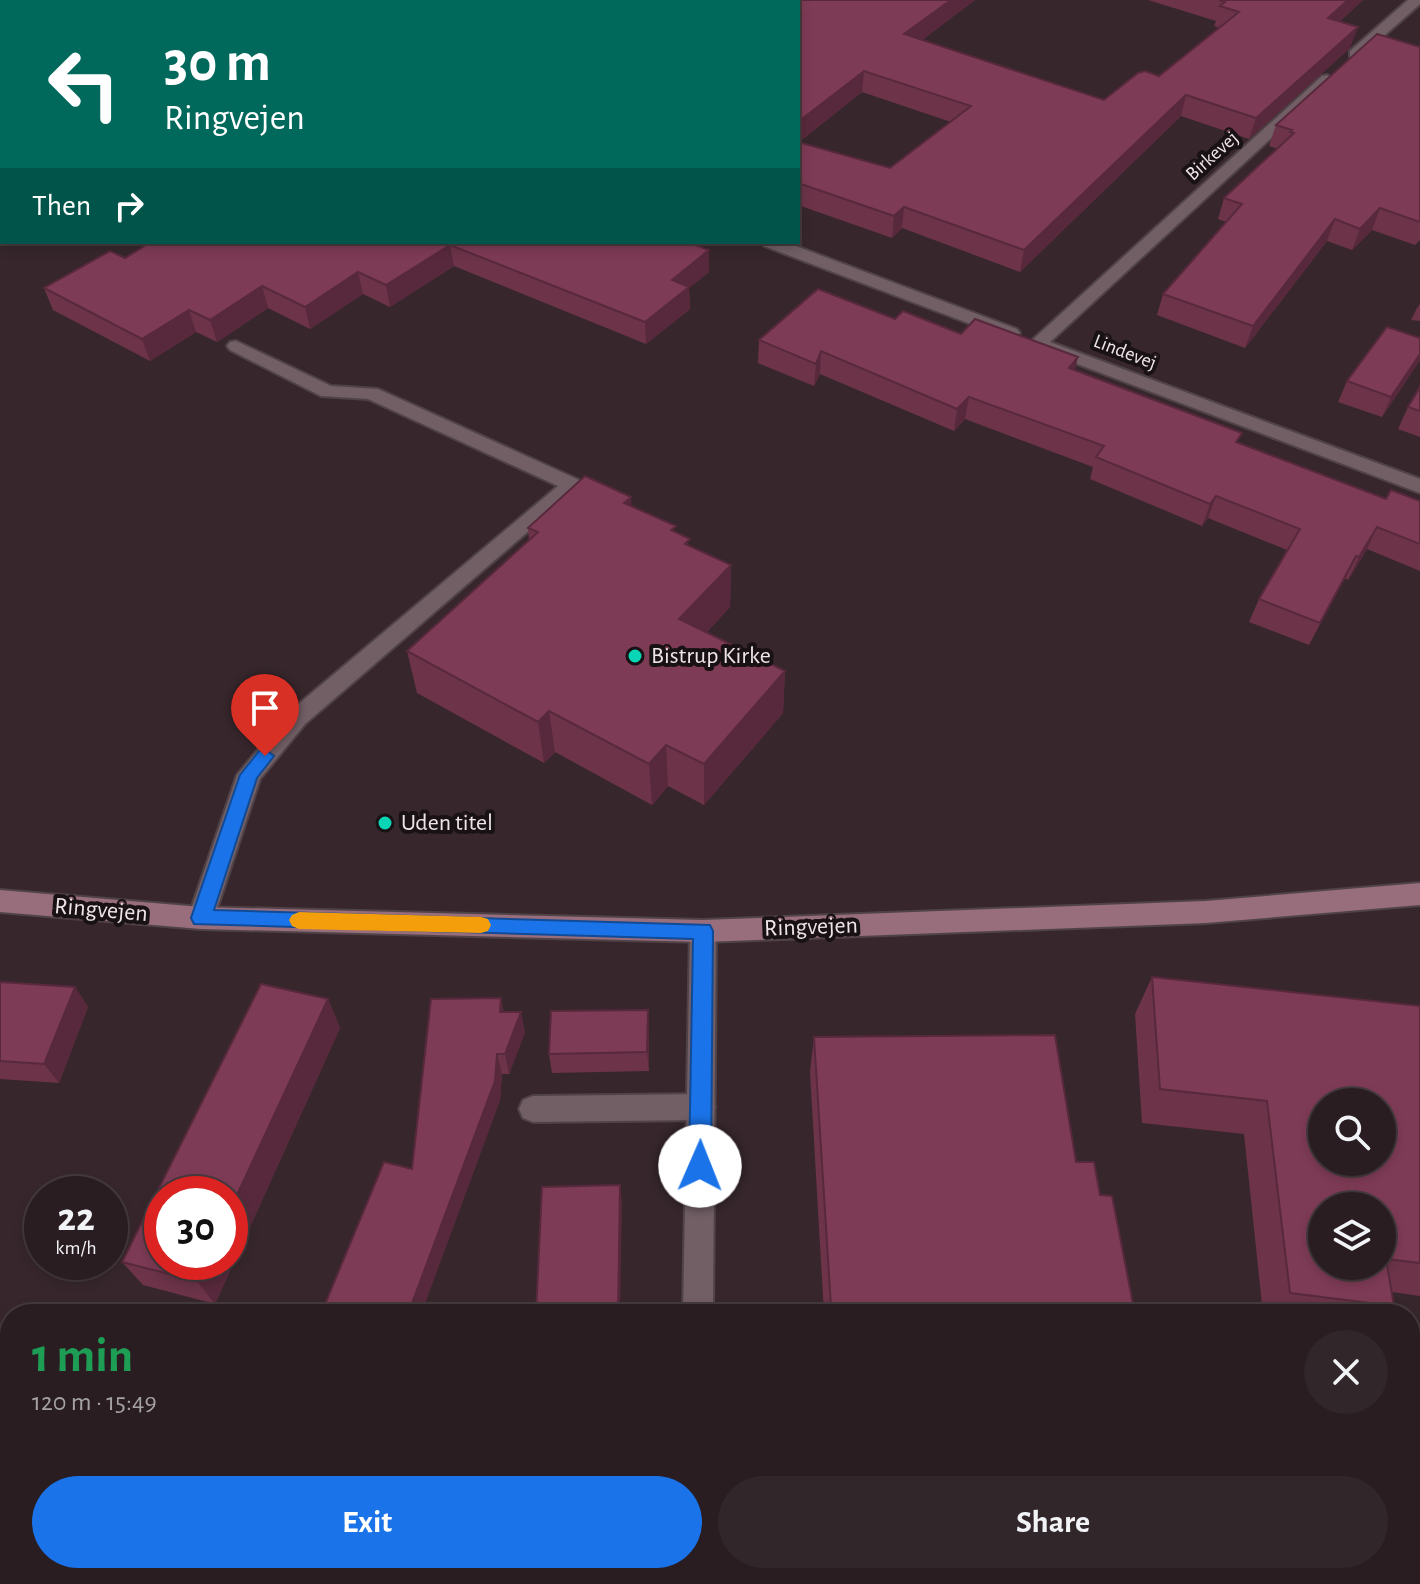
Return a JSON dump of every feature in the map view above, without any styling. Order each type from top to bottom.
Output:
[{"type":"main road","name":"Ringvejen","points":[[0,901],[201,918],[703,931],[1206,912],[1420,894]]},
{"type":"street","name":"Birkevej","points":[[1038,343],[1416,0]]},
{"type":"street","name":"Lindevej","points":[[775,244],[1420,486]]},
{"type":"street","points":[[201,918],[249,775],[297,718],[572,485],[371,393],[328,392],[236,346]]},
{"type":"street","points":[[698,1304],[703,931]]},
{"type":"street","points":[[533,1109],[701,1107]]},
{"type":"building","points":[[800,0],[951,0],[904,34],[1104,100],[1138,73],[1145,71],[1159,76],[1239,12],[1220,6],[1225,2],[1219,0],[1348,0],[1328,18],[1358,27],[1256,118],[1186,95],[1024,250],[904,207],[894,216],[800,184],[800,143],[890,168],[971,106],[864,71],[800,120]]},
{"type":"building","points":[[1377,34],[1420,47],[1420,222],[1380,208],[1360,229],[1335,219],[1253,326],[1163,294],[1242,204],[1224,198],[1294,133],[1276,125]]},
{"type":"building","points":[[148,244],[692,244],[709,250],[672,280],[689,287],[645,322],[450,245],[386,285],[358,272],[305,307],[262,286],[210,320],[189,310],[142,339],[44,288],[110,251],[125,258]]},
{"type":"building","points":[[818,289],[895,319],[903,311],[961,334],[975,319],[1078,357],[1069,368],[1242,433],[1236,442],[1386,499],[1391,490],[1420,501],[1420,544],[1377,527],[1359,557],[1356,556],[1320,623],[1259,599],[1300,529],[1216,496],[1210,504],[1096,457],[1104,446],[969,397],[957,409],[821,351],[816,364],[759,340]]},
{"type":"building","points":[[1387,327],[1420,338],[1420,354],[1391,397],[1347,381]]},
{"type":"building","points":[[1420,387],[1420,411],[1408,407]]},
{"type":"building","points":[[585,476],[631,497],[624,503],[676,526],[671,530],[690,539],[685,544],[731,565],[679,619],[785,671],[704,764],[666,745],[649,764],[549,711],[538,722],[407,651],[538,532],[528,528]]},
{"type":"building","points":[[1152,977],[1420,1006],[1420,1263],[1396,1260],[1396,1192],[1308,1192],[1308,1280],[1390,1280],[1394,1304],[1290,1293],[1267,1101],[1160,1089]]},
{"type":"building","points":[[0,982],[75,987],[44,1064],[0,1061]]},
{"type":"building","points":[[261,984],[328,999],[246,1176],[165,1176]]},
{"type":"building","points":[[501,998],[500,1012],[521,1012],[505,1054],[497,1054],[495,1081],[412,1304],[325,1304],[384,1162],[412,1169],[431,999]]},
{"type":"building","points":[[648,1010],[647,1052],[549,1054],[551,1011]]},
{"type":"building","points":[[1055,1035],[1076,1162],[1094,1162],[1100,1195],[1112,1196],[1133,1304],[831,1304],[814,1037]]},
{"type":"building","points":[[620,1185],[618,1304],[536,1304],[542,1187]]},
{"type":"building","points":[[144,1218],[144,1268],[128,1264],[128,1250]]},
{"type":"slow traffic","points":[[299,920],[481,925]]},
{"type":"place","name":"Bistrup Kirke","points":[[635,656]]},
{"type":"place","name":"Uden titel","points":[[385,823]]},
{"type":"route","points":[[265,756],[249,775],[201,918],[703,931],[700,1166]]}]
